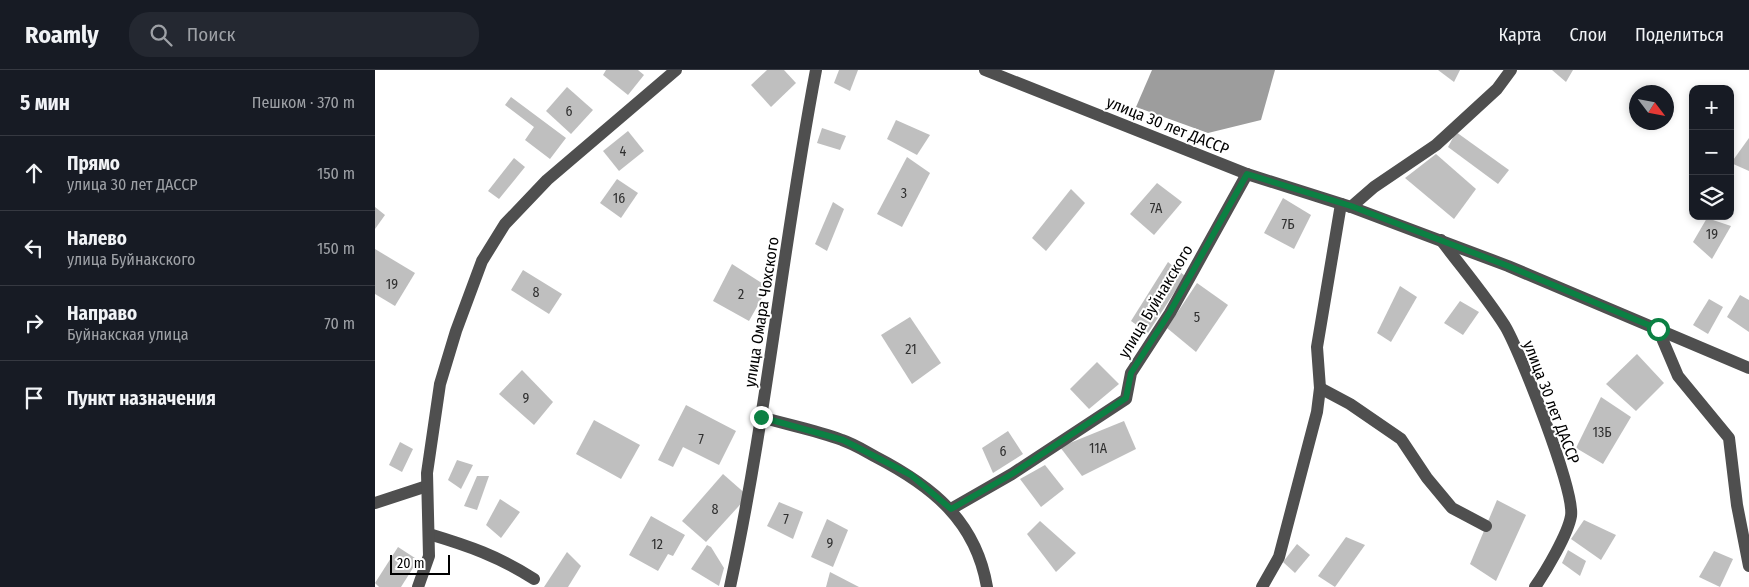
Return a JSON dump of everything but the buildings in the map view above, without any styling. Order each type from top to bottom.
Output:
[{"type":"street","points":[[418,587],[429,556],[427,473],[441,384],[456,331],[482,261],[505,224],[547,180],[676,70]]},
{"type":"street","name":"улица Омара Чохского","points":[[730,587],[749,499],[816,70]]},
{"type":"street","name":"улица 30 лет ДАССР","points":[[985,70],[1247,174],[1346,205],[1508,266],[1749,368]]},
{"type":"street","points":[[1262,587],[1279,557],[1317,412],[1320,388],[1317,347],[1346,205],[1436,145],[1497,89],[1511,70]]},
{"type":"street","name":"улица Буйнакского","points":[[951,509],[1012,474],[1126,398],[1131,373],[1170,312],[1247,174]]},
{"type":"street","name":"улица 30 лет ДАССР","points":[[1441,240],[1505,326],[1531,383],[1570,494],[1571,516],[1547,570],[1535,587]]},
{"type":"street","points":[[1658,329],[1677,376],[1729,438],[1737,505],[1749,566]]},
{"type":"street","points":[[1320,388],[1350,404],[1401,439],[1427,478],[1452,508],[1486,526]]},
{"type":"street","points":[[761,417],[843,440],[911,475],[951,509],[971,540],[984,570],[987,587]]},
{"type":"street","points":[[375,503],[427,486]]},
{"type":"street","points":[[429,534],[471,546],[503,560],[534,579]]},
{"type":"shaded area","points":[[1152,70],[1275,70],[1261,120],[1208,133],[1136,107]]},
{"type":"route","points":[[761,417],[843,440],[911,475],[951,509],[1012,474],[1126,398],[1131,373],[1170,312],[1247,174],[1351,206],[1508,266],[1658,329]]}]
